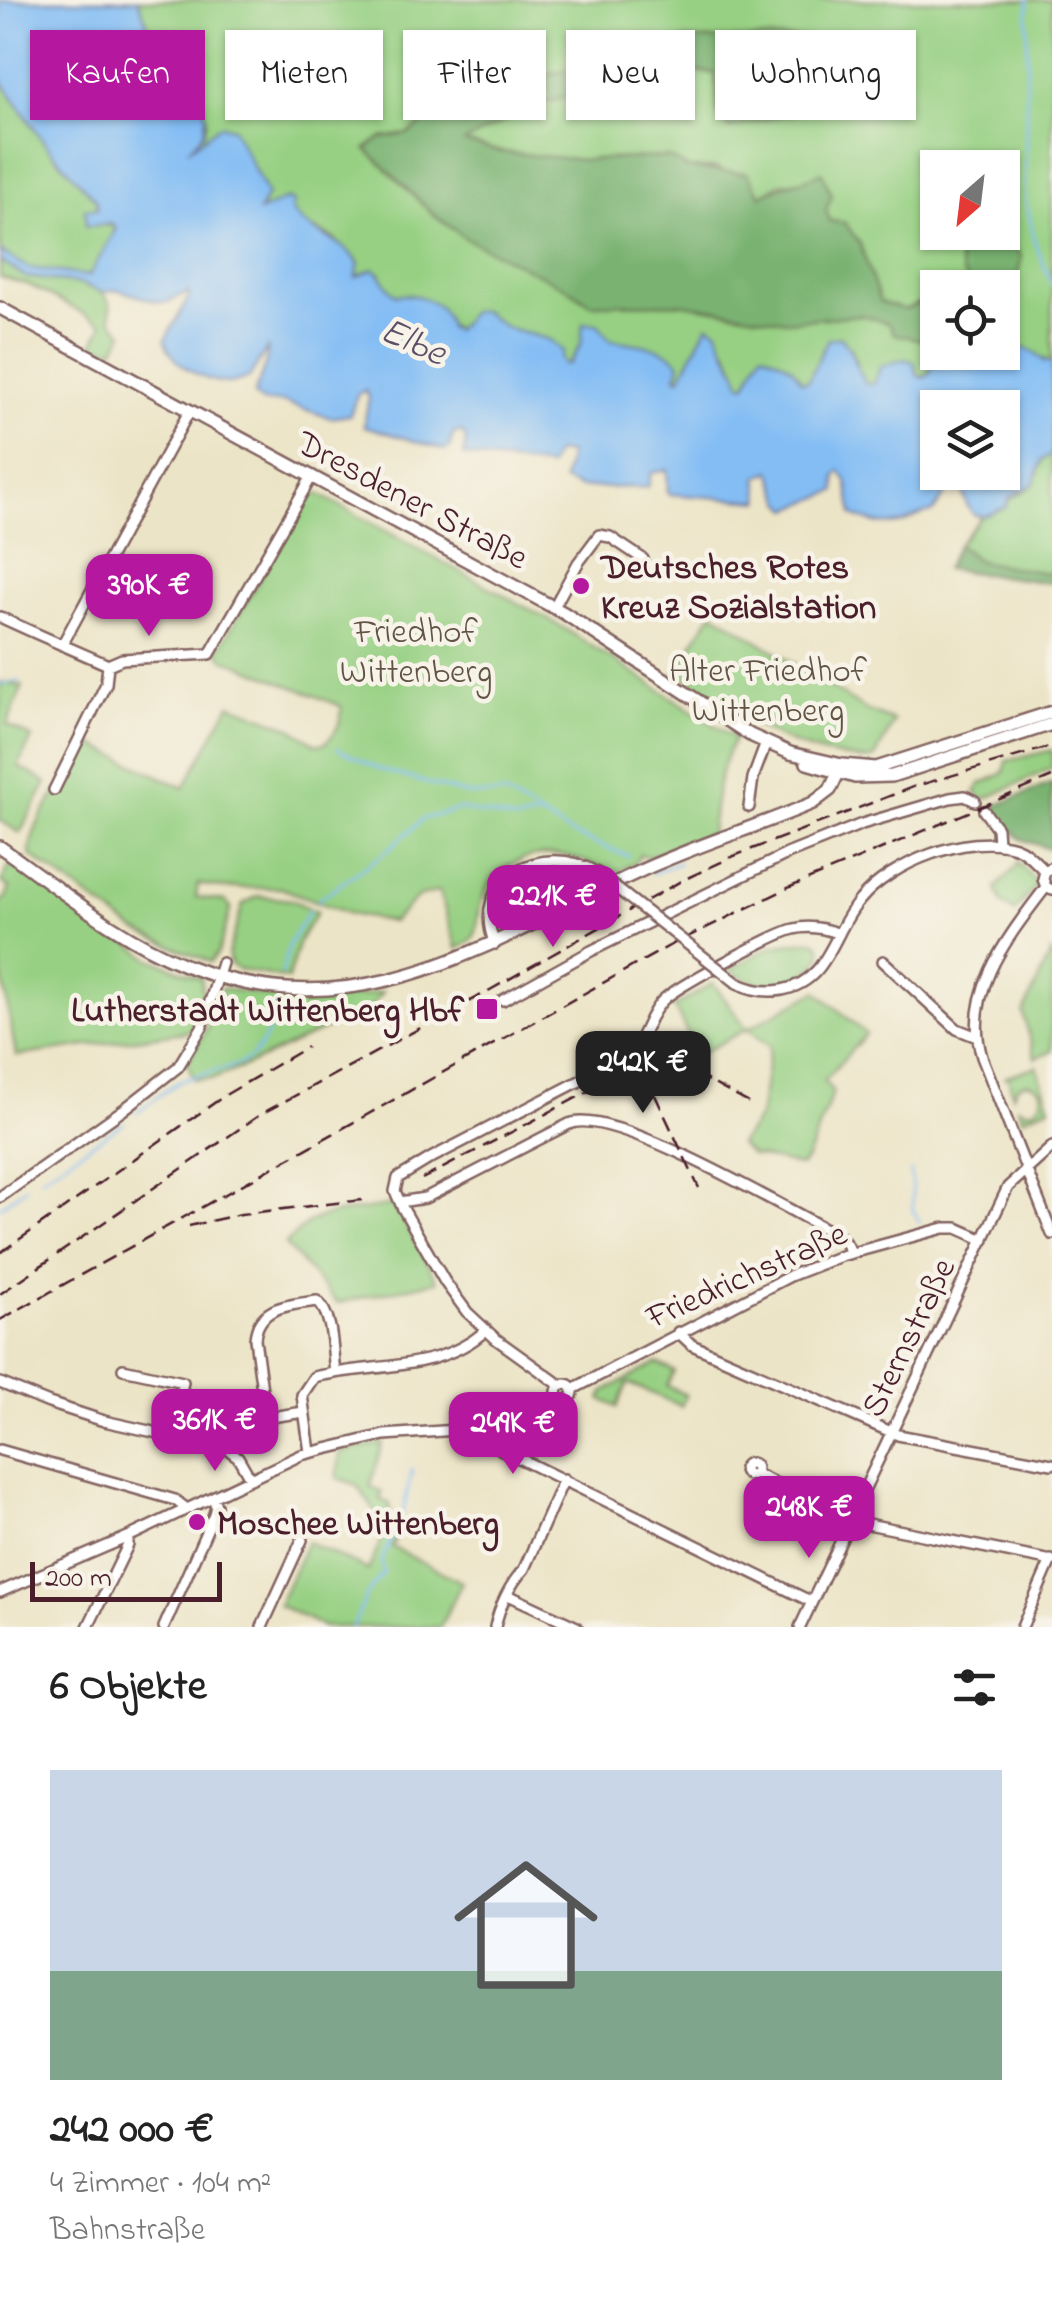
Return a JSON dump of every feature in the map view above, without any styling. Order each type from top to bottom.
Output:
[{"type":"main road","name":"Dresdener Straße","points":[[0,308],[554,607],[766,743],[841,769],[891,765],[994,734]]},
{"type":"main road","points":[[994,734],[1052,712]]},
{"type":"main road","points":[[994,734],[1052,724]]},
{"type":"main road","points":[[0,847],[134,941],[184,965],[218,977],[284,990],[352,989],[424,972],[495,944],[653,865],[813,803],[830,790],[841,769]]},
{"type":"street","points":[[62,645],[190,410]]},
{"type":"street","points":[[54,790],[108,669],[118,660],[211,653],[312,476]]},
{"type":"street","points":[[554,607],[599,535],[610,537],[643,559]]},
{"type":"street","points":[[0,617],[108,669]]},
{"type":"street","points":[[749,807],[753,778],[766,743]]},
{"type":"street","points":[[503,1000],[594,949],[822,838],[950,798],[961,796],[975,801]]},
{"type":"street","points":[[984,811],[997,828],[998,844]]},
{"type":"street","points":[[495,944],[490,928],[493,902],[503,883],[534,862],[557,858],[596,872],[737,982],[770,992],[800,984],[822,967],[864,896],[898,872],[954,846],[998,844],[1021,850],[1049,869],[1042,879],[1049,889],[1010,936],[992,966],[978,1010],[977,1037],[1052,1234]]},
{"type":"street","points":[[573,1389],[568,1384],[560,1385],[486,1330],[450,1290],[400,1202],[395,1184],[403,1174],[630,1054],[642,1041],[660,1004],[673,992],[788,931],[816,928],[839,934]]},
{"type":"street","points":[[882,960],[957,1030],[977,1037]]},
{"type":"street","points":[[0,1197],[178,1067],[202,1027],[222,963]]},
{"type":"street","points":[[400,1202],[425,1198],[569,1124],[586,1120],[659,1143],[842,1237],[852,1252]]},
{"type":"street","points":[[984,1240],[1008,1187],[1052,1147]]},
{"type":"street","name":"Friedrichstraße","points":[[0,1592],[310,1452],[393,1434],[486,1428],[558,1397],[570,1399],[573,1389],[678,1332],[790,1276],[852,1252],[948,1228],[984,1240]]},
{"type":"street","name":"Sternstraße","points":[[800,1627],[984,1240]]},
{"type":"street","points":[[304,1412],[271,1417],[265,1412],[254,1339],[265,1316],[278,1306],[317,1302],[327,1318],[335,1373]]},
{"type":"street","points":[[310,1452],[302,1395],[309,1381],[335,1373],[432,1359],[486,1330]]},
{"type":"street","points":[[678,1332],[692,1345],[892,1433],[1052,1464]]},
{"type":"street","points":[[124,1369],[183,1382],[172,1436]]},
{"type":"street","points":[[0,1382],[49,1404],[104,1421],[231,1450],[250,1478]]},
{"type":"street","points":[[558,1397],[560,1385]]},
{"type":"street","points":[[486,1428],[498,1448],[812,1602]]},
{"type":"street","points":[[0,1450],[175,1500],[187,1509]]},
{"type":"street","points":[[754,1474],[851,1519],[1051,1561],[1022,1627]]},
{"type":"street","points":[[495,1627],[514,1579],[524,1569],[564,1479]]},
{"type":"street","points":[[164,1627],[214,1514],[213,1497]]},
{"type":"street","points":[[88,1627],[128,1537]]},
{"type":"street","points":[[262,1627],[302,1540]]},
{"type":"street","points":[[508,1595],[577,1627]]},
{"type":"green space","points":[[138,0],[1052,0],[1052,362],[1020,351],[1020,270],[1016,270],[1022,257],[1016,250],[1020,250],[1020,150],[920,150],[920,250],[971,250],[971,270],[920,270],[920,302],[899,309],[879,302],[860,244],[845,223],[830,221],[807,180],[779,184],[760,196],[717,168],[687,168],[668,157],[581,160],[501,152],[462,142],[507,120],[546,120],[546,102],[566,98],[566,120],[695,120],[695,72],[715,73],[715,120],[724,120],[729,127],[762,120],[916,120],[916,30],[715,30],[715,64],[695,61],[695,30],[566,30],[566,70],[546,74],[546,30],[403,30],[403,120],[428,120],[408,134],[381,138],[366,149],[432,214],[465,238],[567,288],[591,304],[679,303],[787,321],[863,315],[889,324],[920,328],[920,370],[930,370],[928,375],[866,384],[851,347],[808,382],[747,385],[741,384],[728,351],[720,343],[680,378],[634,348],[612,342],[581,344],[569,364],[564,365],[550,340],[505,327],[482,312],[472,312],[456,331],[410,294],[396,296],[385,287],[380,273],[367,272],[356,277],[358,261],[332,237],[301,224],[287,199],[259,212],[267,194],[233,128],[221,125],[188,150],[204,132],[207,120],[205,30],[147,30]]},
{"type":"green space","points":[[715,39],[715,73],[695,71],[695,40]]},
{"type":"green space","points":[[566,70],[566,98],[546,102],[546,74]]},
{"type":"green space","points":[[0,79],[47,146],[96,200],[97,209],[89,209],[106,226],[115,225],[90,276],[29,268],[0,251]]},
{"type":"green space","points":[[428,120],[507,120],[464,142],[501,152],[581,160],[668,157],[687,168],[747,173],[761,196],[822,172],[832,196],[826,210],[830,221],[845,223],[860,244],[880,302],[905,310],[920,303],[920,340],[894,334],[889,324],[863,315],[787,321],[679,303],[591,304],[567,288],[465,238],[433,214],[366,149],[381,138],[408,134]]},
{"type":"green space","points":[[723,120],[764,120],[729,128]]},
{"type":"green space","points":[[1016,250],[1022,257],[1019,270],[962,270],[959,251]]},
{"type":"green space","points":[[0,261],[26,276],[81,284],[102,292],[110,303],[111,319],[123,333],[115,349],[92,347],[103,324],[29,285],[0,277]]},
{"type":"green space","points":[[1052,454],[1052,574],[978,561],[958,545],[982,516],[1034,484],[1042,460]]},
{"type":"green space","name":"Friedhof Wittenberg","points":[[311,490],[562,627],[735,738],[721,772],[711,833],[648,857],[640,854],[636,862],[611,875],[559,855],[523,859],[494,879],[480,906],[476,933],[457,949],[439,891],[418,897],[392,922],[350,914],[281,888],[198,884],[196,897],[225,901],[231,907],[218,953],[210,962],[136,931],[30,855],[39,821],[58,789],[66,792],[89,743],[184,788],[230,704],[290,727],[316,744],[324,744],[332,736],[341,706],[224,659],[218,651]]},
{"type":"green space","points":[[958,545],[978,561],[1052,574],[1052,583],[945,569]]},
{"type":"green space","name":"Alter Friedhof Wittenberg","points":[[713,612],[866,710],[894,721],[875,758],[821,753],[798,746],[735,712],[675,671]]},
{"type":"green space","points":[[0,682],[23,686],[7,725],[32,738],[18,766],[47,783],[20,833],[0,820]]},
{"type":"green space","points":[[1052,750],[1052,768],[983,800],[975,792],[981,784],[1004,773],[1007,761]]},
{"type":"green space","points":[[1052,783],[1052,850],[1021,839],[990,808]]},
{"type":"green space","points":[[12,861],[151,959],[201,978],[203,993],[191,1031],[16,1056],[0,962],[0,901],[10,888],[1,882]]},
{"type":"green space","points":[[1017,861],[1038,884],[1014,912],[1002,903],[996,888],[1018,865]]},
{"type":"green space","points":[[566,864],[600,881],[496,922],[500,895],[516,877],[540,867]]},
{"type":"green space","points":[[258,896],[292,900],[317,912],[299,941],[288,979],[230,964],[228,954],[243,904]]},
{"type":"green space","points":[[813,940],[821,946],[822,956],[812,968],[790,982],[754,982],[729,970],[772,946]]},
{"type":"green space","points":[[1052,951],[1052,1051],[1035,1058],[1023,1013]]},
{"type":"green space","points":[[713,983],[747,1029],[698,1055],[674,1007]]},
{"type":"green space","points":[[222,988],[302,999],[382,992],[371,1008],[250,1064],[213,1079],[194,1079],[187,1062],[206,1030]]},
{"type":"green space","points":[[817,991],[866,1034],[824,1081],[833,1092],[807,1159],[800,1166],[751,1155],[739,1144],[759,1117],[770,1047],[747,1029]]},
{"type":"green space","points":[[1037,1066],[1050,1107],[1022,1118],[1018,1107],[1034,1109],[1041,1101],[1041,1091],[1025,1083],[1013,1095],[1008,1077],[1003,1077]]},
{"type":"green space","points":[[394,1205],[437,1281],[337,1303],[285,1244],[310,1221]]},
{"type":"green space","points":[[657,1363],[674,1371],[667,1386],[686,1395],[681,1406],[628,1383],[617,1407],[601,1399],[605,1391]]},
{"type":"green space","points":[[383,1443],[370,1486],[382,1492],[380,1499],[390,1504],[390,1517],[401,1523],[392,1547],[462,1582],[440,1627],[324,1627],[278,1605],[307,1542],[368,1570],[387,1528],[357,1485],[337,1478],[340,1452]]},
{"type":"water","name":"Elbe","points":[[0,0],[138,0],[147,30],[30,30],[30,120],[205,120],[205,112],[206,115],[204,132],[188,150],[220,125],[233,128],[267,194],[259,212],[284,200],[293,201],[291,210],[298,219],[351,254],[359,264],[356,277],[374,269],[396,295],[422,298],[437,306],[449,328],[455,331],[472,311],[482,311],[505,327],[550,340],[563,351],[564,364],[569,364],[581,344],[583,323],[598,324],[609,339],[666,352],[680,364],[676,376],[680,378],[708,325],[718,330],[741,383],[746,385],[762,352],[790,366],[801,381],[808,381],[828,339],[841,337],[866,384],[874,383],[880,367],[904,359],[914,362],[917,375],[923,378],[930,370],[1020,370],[1020,347],[1052,362],[1052,454],[1042,460],[1034,484],[1009,498],[1006,507],[985,516],[974,515],[962,490],[1020,490],[1020,390],[920,390],[920,490],[944,490],[944,496],[933,512],[902,523],[883,524],[853,515],[847,481],[840,471],[836,491],[790,509],[783,502],[771,471],[758,477],[761,501],[668,494],[667,470],[651,473],[648,487],[580,488],[563,481],[569,454],[555,453],[549,467],[464,456],[466,438],[461,432],[453,434],[445,450],[364,426],[369,397],[365,390],[357,395],[350,415],[331,418],[282,402],[262,402],[254,395],[268,347],[250,377],[227,383],[198,375],[173,356],[165,340],[189,297],[188,292],[167,302],[157,302],[119,290],[102,292],[81,284],[26,277],[0,261],[0,251],[29,268],[89,276],[116,229],[112,224],[86,226],[85,209],[97,209],[96,200],[47,146],[0,79]]},
{"type":"waterway","points":[[1028,0],[1025,196],[1036,246],[1052,285]]},
{"type":"waterway","points":[[0,684],[20,681]]},
{"type":"waterway","points":[[337,748],[379,769],[468,795],[504,794],[571,834],[628,856]]},
{"type":"waterway","points":[[318,900],[383,854],[423,819],[460,809],[517,821],[540,816]]},
{"type":"waterway","points":[[652,873],[679,863]]},
{"type":"waterway","points":[[282,974],[289,944],[309,911]]},
{"type":"waterway","points":[[137,1113],[181,1081],[232,1067],[254,1055],[276,1005]]},
{"type":"waterway","points":[[40,1178],[124,1123]]},
{"type":"waterway","points":[[911,1171],[913,1210],[920,1223]]},
{"type":"waterway","points":[[0,1207],[26,1187]]},
{"type":"waterway","points":[[353,1627],[367,1594],[384,1572],[381,1562],[404,1508],[412,1470]]},
{"type":"railway","points":[[0,1294],[261,1114],[681,881],[734,856],[913,787],[1052,746]]},
{"type":"railway","points":[[0,1320],[669,946],[788,888],[1052,777]]},
{"type":"railway","points":[[0,1253],[227,1094],[307,1047]]},
{"type":"railway","points":[[649,1068],[697,1075],[751,1104]]},
{"type":"railway","points":[[422,1179],[605,1083],[638,1070]]},
{"type":"railway","points":[[645,1074],[699,1188]]},
{"type":"railway","points":[[189,1226],[241,1214],[362,1200]]},
{"type":"place","name":"Deutsches Rotes Kreuz Sozialstation","points":[[581,586]]},
{"type":"place","name":"Lutherstadt Wittenberg Hbf","points":[[487,1009]]},
{"type":"place","name":"Moschee Wittenberg","points":[[197,1522]]}]
